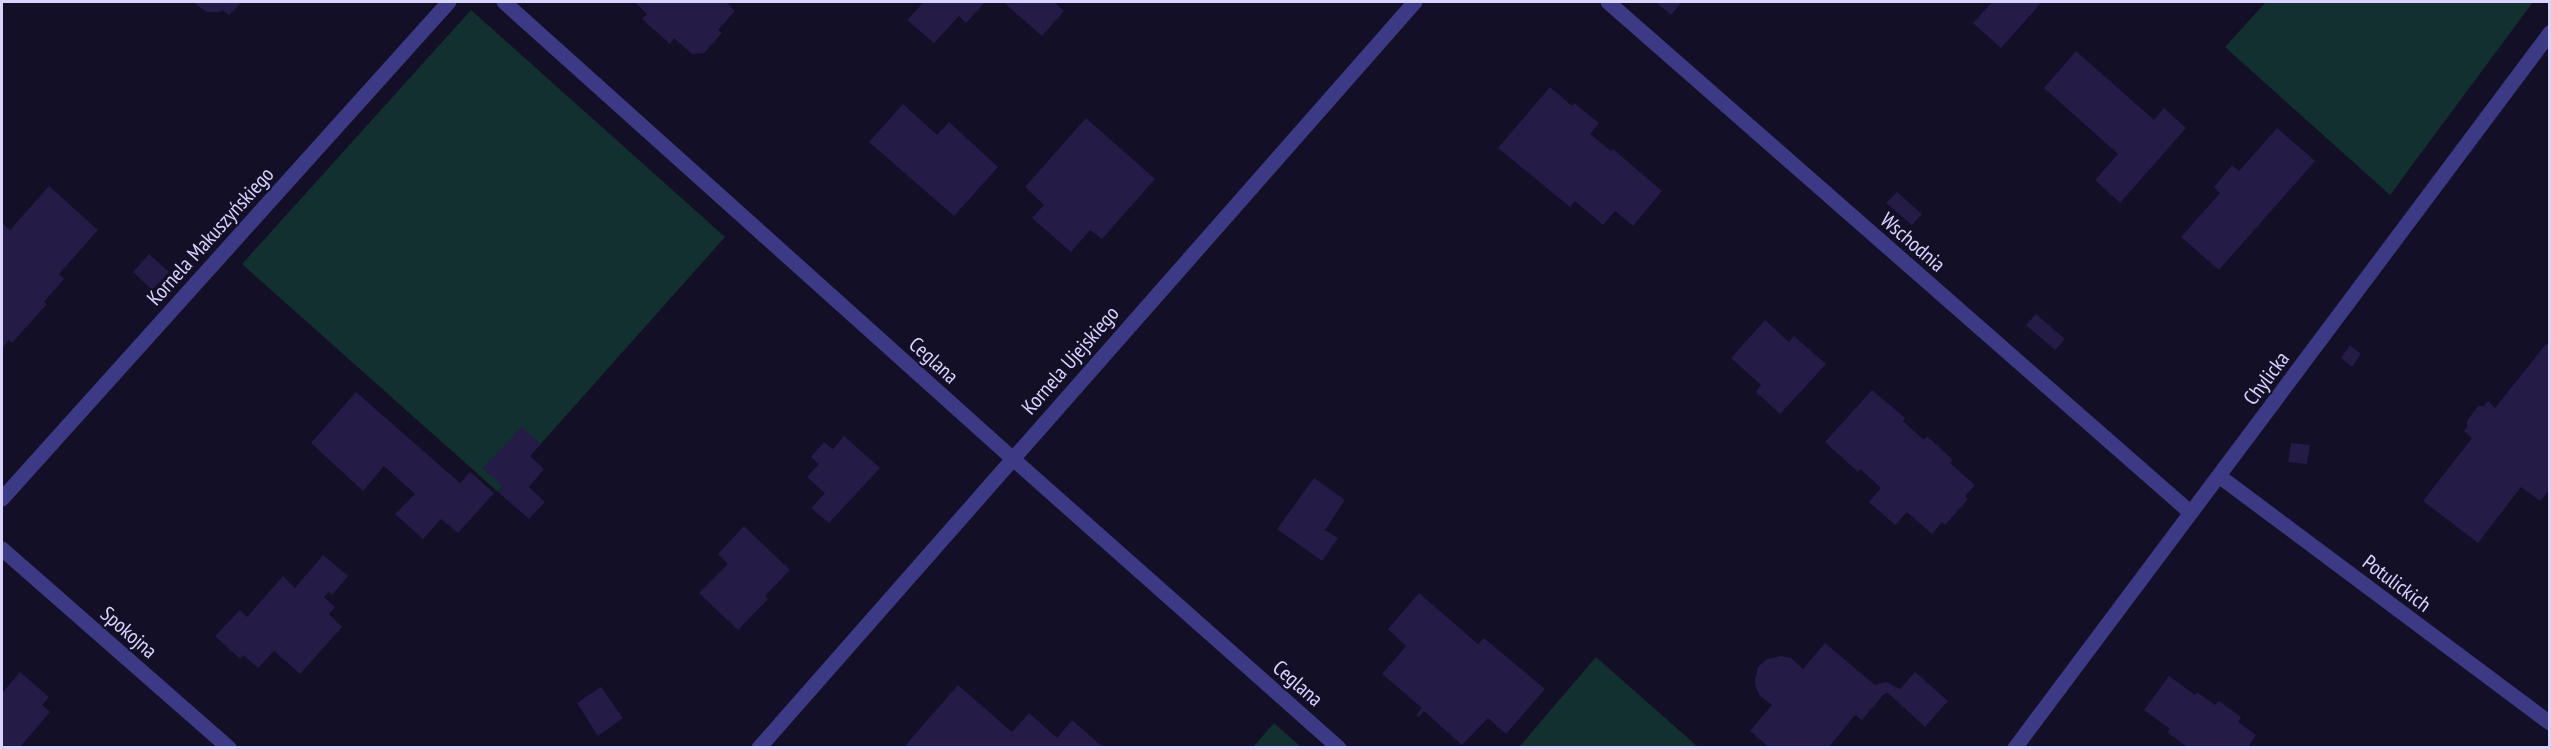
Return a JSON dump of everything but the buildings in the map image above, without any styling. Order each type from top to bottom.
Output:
[{"type":"street","name":"Kornela Makuszyńskiego","points":[[2,499],[449,2]]},
{"type":"street","name":"Ceglana","points":[[504,2],[1012,458],[1339,747]]},
{"type":"street","name":"Kornela Ujejskiego","points":[[759,747],[1415,2]]},
{"type":"street","name":"Wschodnia","points":[[1608,2],[2191,513]]},
{"type":"street","name":"Chylicka","points":[[2015,747],[2550,33]]},
{"type":"street","name":"Potulickich","points":[[2219,476],[2550,723]]},
{"type":"street","name":"Spokojna","points":[[2,549],[229,747]]},
{"type":"green space","points":[[2266,2],[2533,2],[2390,195],[2225,47]]},
{"type":"green space","points":[[471,10],[725,237],[498,492],[242,264]]},
{"type":"green space","points":[[1596,657],[1698,747],[1519,747]]},
{"type":"green space","points":[[1274,723],[1301,747],[1253,747]]}]
